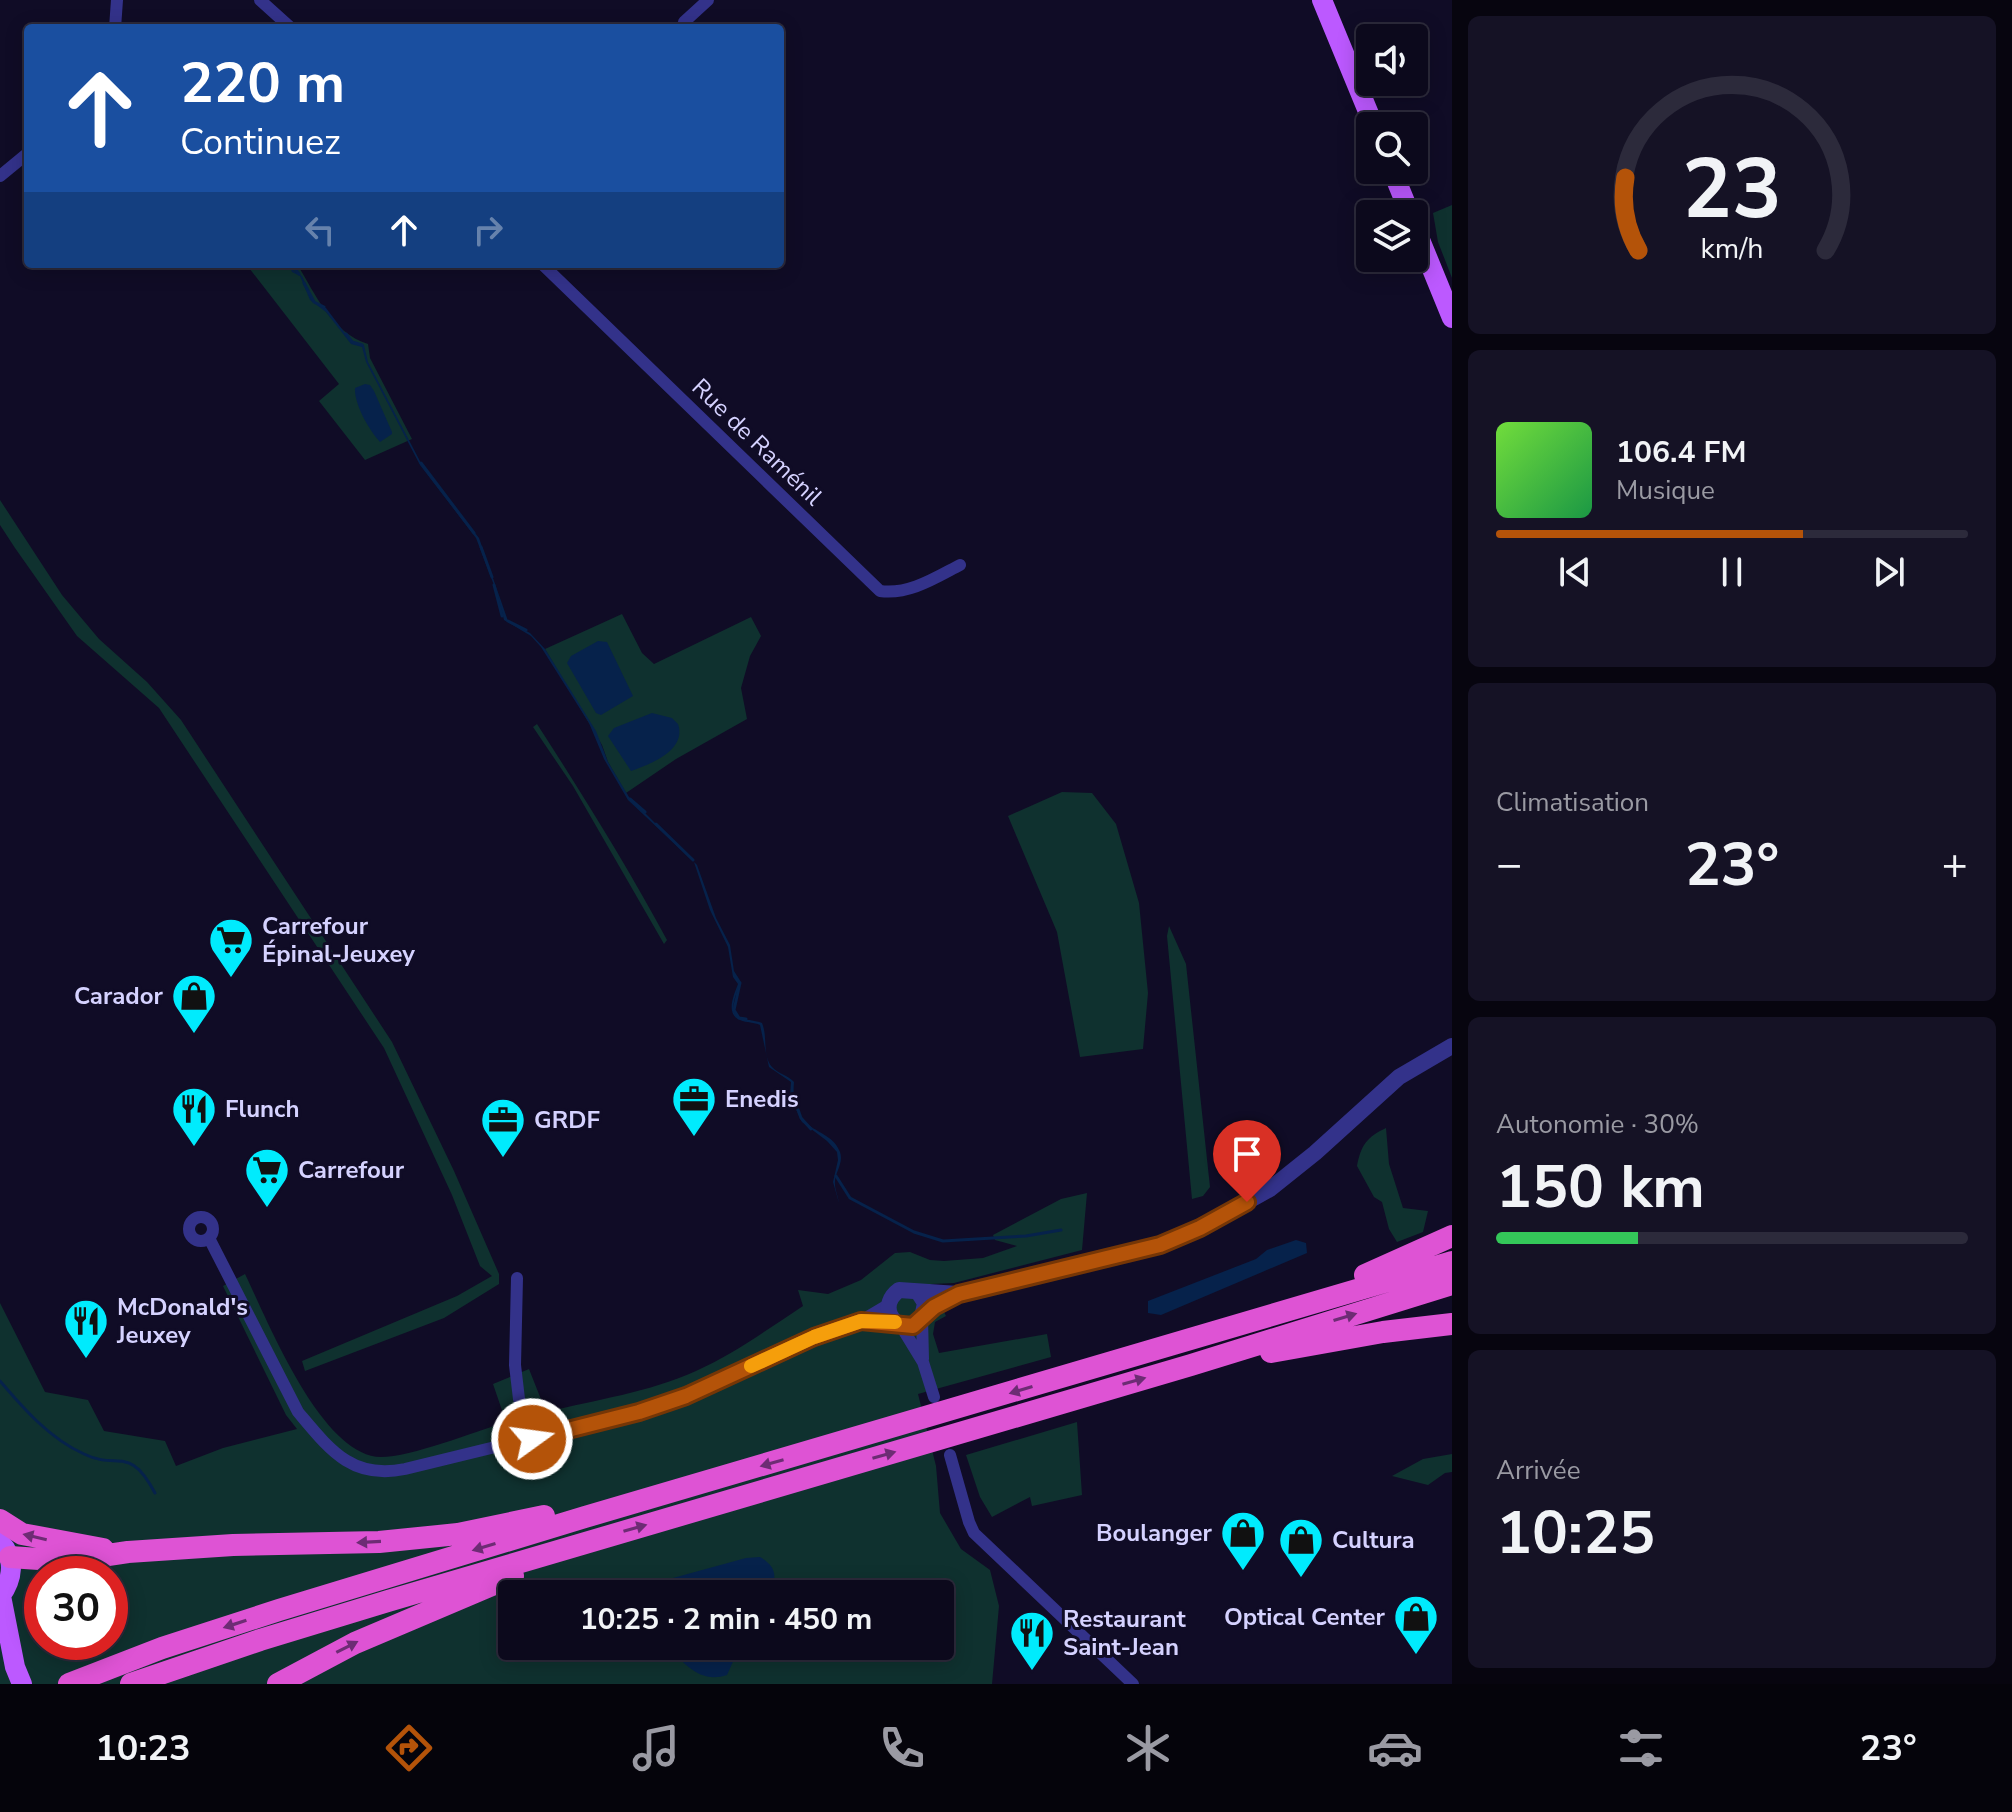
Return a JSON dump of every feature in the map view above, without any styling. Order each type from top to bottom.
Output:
[{"type":"highway","points":[[1284,1313],[1317,1295],[1452,1236]]},
{"type":"highway","points":[[69,1684],[162,1648],[264,1614],[1452,1262]]},
{"type":"highway","points":[[131,1684],[260,1640],[1191,1365],[1452,1284]]},
{"type":"highway","points":[[1191,1365],[1383,1332],[1452,1324]]},
{"type":"highway","points":[[5,1550],[68,1561],[128,1552],[233,1545],[379,1542],[458,1534],[541,1516],[585,1517]]},
{"type":"highway","points":[[0,1520],[22,1534],[128,1552]]},
{"type":"highway","points":[[278,1684],[355,1643],[505,1580],[560,1550]]},
{"type":"main road","points":[[1322,0],[1368,112]]},
{"type":"main road","points":[[1428,259],[1452,318]]},
{"type":"main road","points":[[5,1550],[12,1570],[9,1584],[1,1596],[18,1676]]},
{"type":"main road","points":[[0,1642],[18,1676]]},
{"type":"street","points":[[115,24],[117,0]]},
{"type":"street","points":[[260,0],[287,24]]},
{"type":"street","points":[[684,22],[708,0]]},
{"type":"street","points":[[0,176],[24,156]]},
{"type":"street","name":"Rue de Raménil","points":[[546,268],[880,591],[895,593],[917,587],[960,565]]},
{"type":"street","points":[[209,1238],[298,1412],[319,1437],[358,1469],[390,1472],[639,1412],[686,1396],[814,1337],[861,1321],[888,1305],[893,1294],[899,1290],[959,1294],[1160,1245],[1200,1228],[1270,1189],[1399,1077],[1452,1046]]},
{"type":"street","points":[[517,1278],[515,1365],[519,1399],[532,1439]]},
{"type":"street","points":[[918,1292],[925,1303],[923,1362],[934,1397]]},
{"type":"street","points":[[861,1321],[913,1326],[959,1294]]},
{"type":"street","points":[[888,1305],[893,1324],[923,1362]]},
{"type":"street","points":[[950,1455],[974,1533],[1133,1684]]},
{"type":"green space","points":[[1452,205],[1452,278],[1438,242],[1433,213]]},
{"type":"green space","points":[[249,268],[299,268],[334,322],[368,344],[370,358],[412,439],[365,460],[319,401],[339,384]]},
{"type":"green space","points":[[0,500],[62,595],[99,639],[147,682],[181,720],[392,1042],[499,1274],[499,1284],[444,1318],[305,1371],[302,1361],[457,1296],[492,1276],[480,1266],[452,1195],[384,1048],[159,708],[77,636],[15,548],[0,525]]},
{"type":"green space","points":[[622,614],[642,653],[654,664],[751,617],[761,636],[750,656],[741,688],[747,719],[676,759],[626,793],[602,745],[545,649]]},
{"type":"green space","points":[[537,724],[636,885],[667,940],[664,944],[573,786],[533,727]]},
{"type":"green space","points":[[1062,792],[1092,793],[1116,824],[1139,903],[1148,993],[1143,1049],[1080,1057],[1057,932],[1008,816]]},
{"type":"green space","points":[[1169,926],[1186,964],[1210,1187],[1203,1196],[1192,1199],[1167,936]]},
{"type":"green space","points":[[1386,1128],[1389,1164],[1403,1208],[1428,1211],[1423,1232],[1397,1242],[1389,1229],[1382,1202],[1374,1197],[1357,1166],[1366,1142]]},
{"type":"green space","points":[[1087,1193],[1082,1250],[954,1283],[931,1284],[946,1316],[935,1322],[933,1334],[939,1353],[1047,1334],[1051,1357],[918,1394],[936,1466],[940,1513],[961,1549],[990,1570],[999,1606],[992,1684],[0,1684],[0,1303],[45,1392],[88,1400],[104,1431],[165,1441],[176,1466],[223,1448],[297,1429],[286,1415],[223,1286],[245,1274],[282,1352],[318,1411],[338,1435],[359,1451],[381,1457],[425,1449],[506,1422],[493,1384],[529,1369],[546,1412],[660,1385],[724,1357],[803,1306],[798,1290],[828,1294],[861,1280],[895,1253],[910,1252],[930,1260],[944,1261],[983,1258],[1017,1246],[995,1240],[993,1235],[1061,1199]]},
{"type":"green space","points":[[1077,1422],[1082,1495],[1032,1506],[1030,1497],[992,1517],[980,1497],[966,1455]]},
{"type":"green space","points":[[1452,1454],[1452,1472],[1445,1473],[1428,1485],[1392,1476],[1423,1459]]},
{"type":"water","points":[[290,268],[302,276],[314,302],[326,308],[351,341],[364,345],[368,362],[422,465],[479,538],[508,621],[530,633],[545,649],[596,731],[608,762],[629,797],[694,862],[628,800],[604,759],[589,723],[541,647],[531,636],[504,620],[476,538],[420,465],[366,362],[362,347],[351,344],[326,312],[310,300],[300,276]]},
{"type":"water","points":[[365,384],[374,391],[392,432],[380,442],[357,402],[355,388]]},
{"type":"water","points":[[598,641],[607,642],[633,696],[601,715],[596,713],[567,663],[571,656]]},
{"type":"water","points":[[652,713],[672,718],[678,724],[677,741],[665,755],[631,771],[608,736],[614,728]]},
{"type":"water","points":[[694,862],[730,945],[734,971],[741,982],[734,1002],[735,1012],[742,1018],[762,1023],[769,1062],[794,1082],[798,1112],[804,1121],[835,1143],[840,1152],[835,1184],[839,1203],[833,1182],[837,1152],[802,1122],[790,1097],[791,1082],[769,1067],[760,1025],[740,1020],[733,1013],[732,1004],[738,984],[733,977],[728,947],[710,910]]},
{"type":"water","points":[[1296,1240],[1306,1243],[1307,1253],[1161,1315],[1148,1313],[1148,1301]]},
{"type":"water","points":[[760,1557],[770,1565],[773,1580],[666,1580]]},
{"type":"water","points":[[681,1660],[734,1660],[727,1675],[709,1677],[694,1671]]},
{"type":"waterway","points":[[294,268],[299,274]]},
{"type":"waterway","points":[[304,283],[314,302],[324,307]]},
{"type":"waterway","points":[[346,334],[352,342],[362,345]]},
{"type":"waterway","points":[[421,463],[474,533]]},
{"type":"waterway","points":[[481,547],[492,577]]},
{"type":"waterway","points":[[494,585],[502,616]]},
{"type":"waterway","points":[[508,621],[526,630]]},
{"type":"waterway","points":[[630,799],[645,812]]},
{"type":"waterway","points":[[656,824],[693,860]]},
{"type":"waterway","points":[[740,983],[734,1010],[739,1018],[746,1019]]},
{"type":"waterway","points":[[792,1093],[801,1118],[811,1129]]},
{"type":"waterway","points":[[836,1176],[850,1198],[914,1232],[943,1241],[1026,1236],[1061,1230]]},
{"type":"waterway","points":[[0,1381],[28,1412],[60,1440],[96,1459],[130,1464],[146,1478],[155,1493]]},
{"type":"slow traffic","points":[[751,1366],[814,1337],[861,1321],[895,1322]]},
{"type":"place","name":"Carrefour Épinal-Jeuxey","points":[[231,979]]},
{"type":"place","name":"Carador","points":[[194,1035]]},
{"type":"place","name":"Enedis","points":[[694,1138]]},
{"type":"place","name":"Flunch","points":[[194,1148]]},
{"type":"place","name":"GRDF","points":[[503,1159]]},
{"type":"place","name":"Carrefour","points":[[267,1209]]},
{"type":"place","name":"McDonald's Jeuxey","points":[[86,1360]]},
{"type":"place","name":"Boulanger","points":[[1243,1572]]},
{"type":"place","name":"Cultura","points":[[1301,1579]]},
{"type":"place","name":"Optical Center","points":[[1416,1656]]},
{"type":"place","name":"Restaurant Saint-Jean","points":[[1032,1672]]},
{"type":"route","points":[[532,1439],[639,1412],[686,1396],[814,1337],[861,1321],[913,1326],[925,1313],[959,1294],[1160,1245],[1200,1228],[1247,1202]]}]
